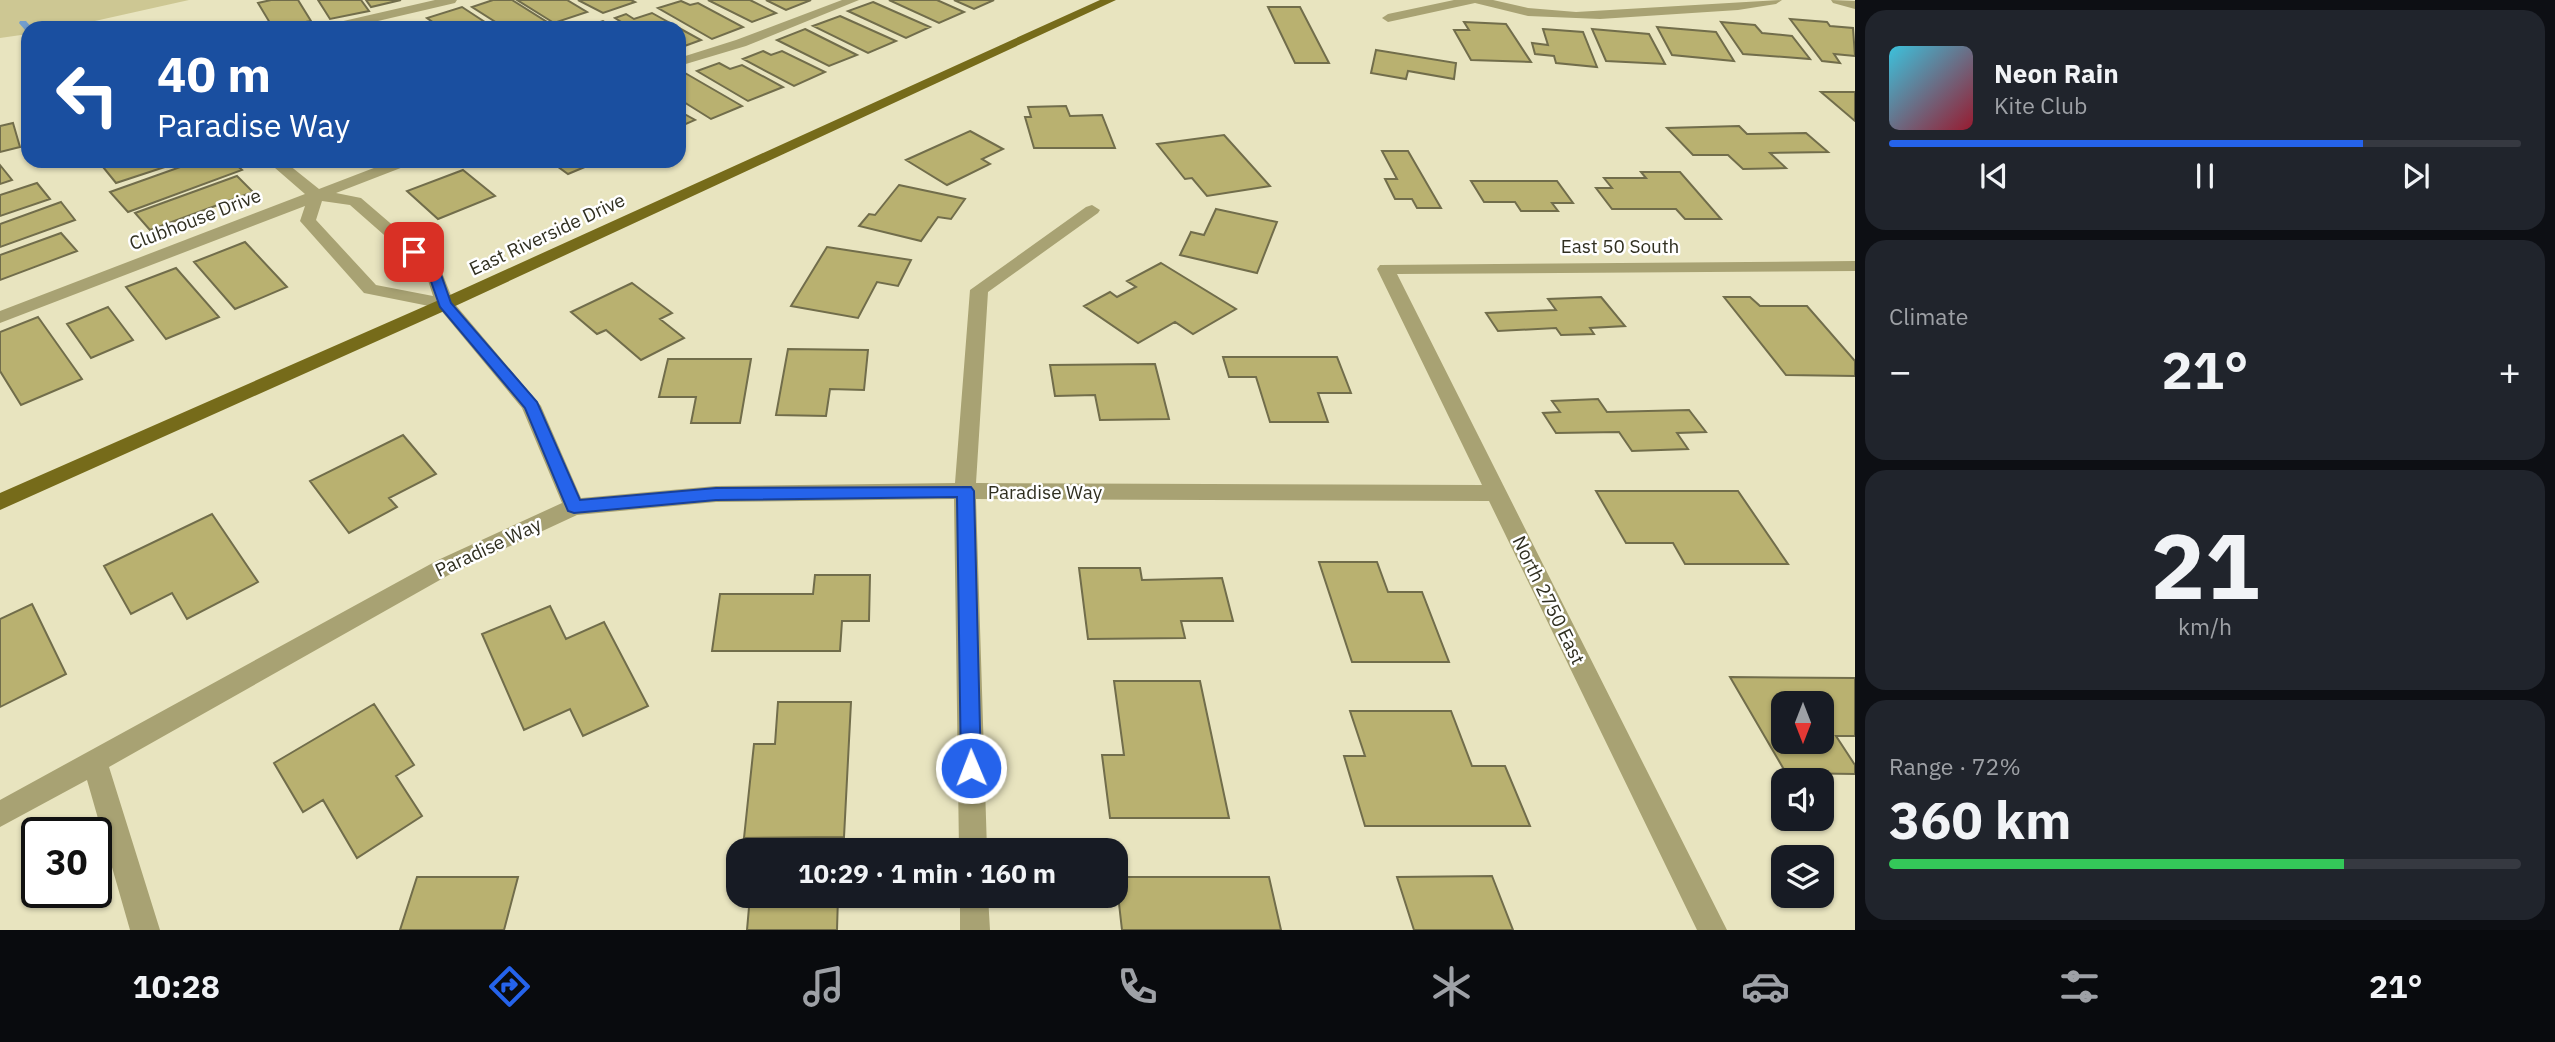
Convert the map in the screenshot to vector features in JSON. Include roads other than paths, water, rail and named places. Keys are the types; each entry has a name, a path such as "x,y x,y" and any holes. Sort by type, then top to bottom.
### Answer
{"main road":[{"name":"East Riverside Drive","path":"0,502 444,304 1110,0"}],"street":[{"path":"361,21 450,0"},
{"path":"686,60 741,43 853,0"},
{"path":"1388,18 1472,0"},
{"path":"1479,0 1511,10 1552,16 1628,15 1751,5 1776,0"},
{"path":"1837,0 1855,5"},
{"path":"283,168 316,195 355,201 433,269 444,304 531,406 574,507"},
{"name":"Clubhouse Drive","path":"0,317 387,168"},
{"path":"316,195 309,221 370,289 444,304"},
{"path":"973,838 965,491 979,290 1092,209"},
{"name":"East 50 South","path":"1386,269 1855,266"},
{"name":"North 2750 East","path":"1386,269 1712,930"},
{"name":"Paradise Way","path":"0,814 446,566 574,507 716,494 965,491 1497,493"},
{"path":"94,760 145,930"},
{"path":"974,908 975,930"}]}
